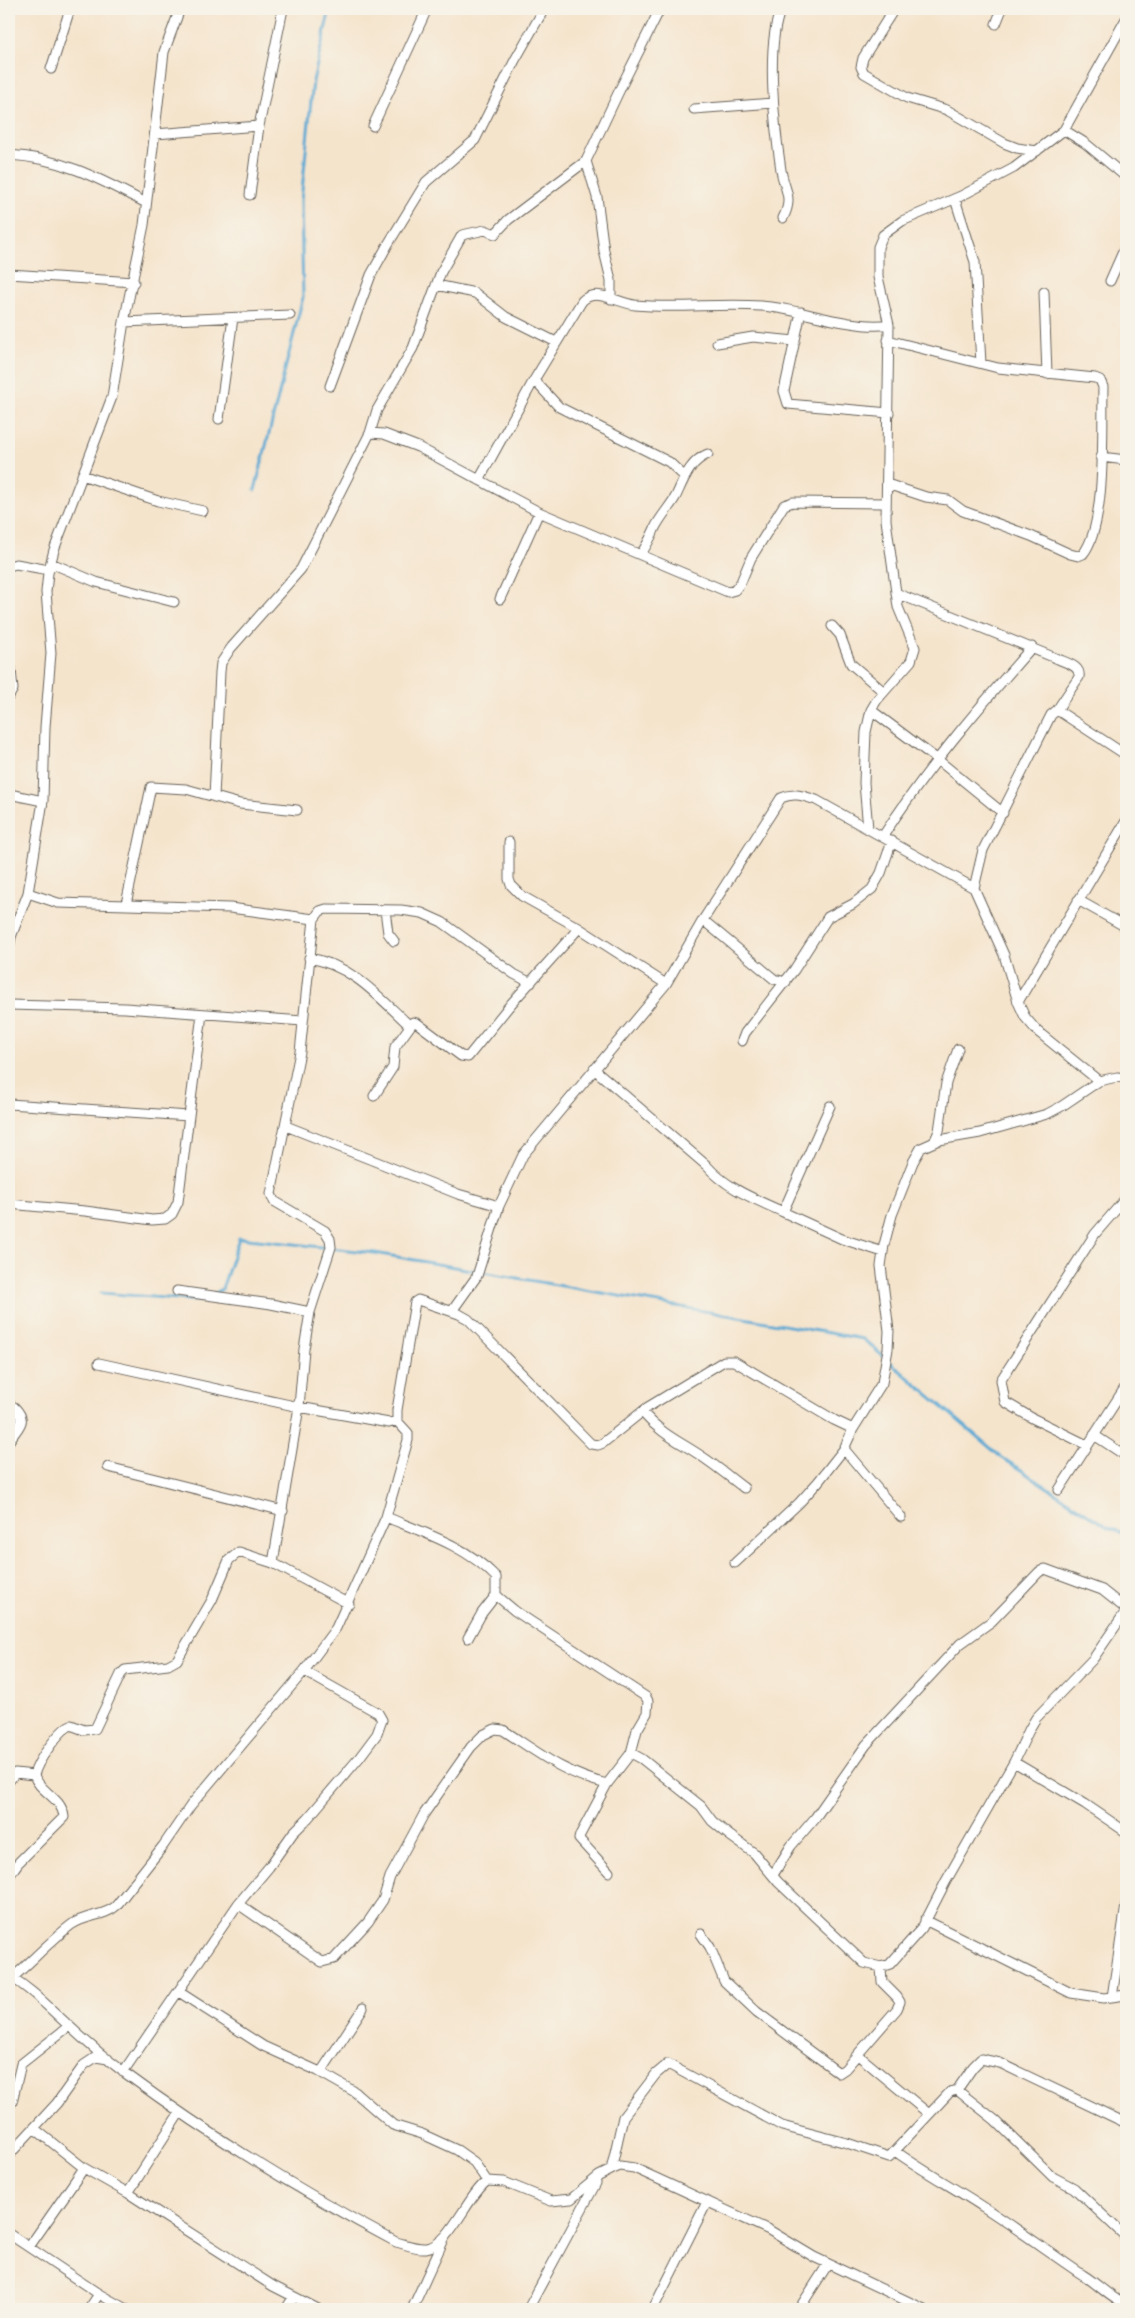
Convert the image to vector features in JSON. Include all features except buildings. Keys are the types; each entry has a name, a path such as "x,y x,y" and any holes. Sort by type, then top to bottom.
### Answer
{"street":[{"path":"51,70 70,9"},
{"path":"9,948 11,937 28,893 43,801 50,653 46,592 50,567 112,397 124,322 134,282 146,203 164,52 180,9"},
{"path":"250,195 260,126 283,9"},
{"path":"373,126 427,9"},
{"path":"330,386 372,274 387,246 426,182 475,140 515,60 544,9"},
{"path":"214,797 216,713 221,663 225,655 301,569 370,433 377,410 413,348 441,272 462,235 485,230 495,234 508,220 586,161 660,9"},
{"path":"781,9 774,40 773,103 781,172 789,201 783,218"},
{"path":"894,9 863,58 861,66 864,72 907,98 947,110 1004,143 1017,148 1037,151"},
{"path":"996,24 1002,9"},
{"path":"868,829 865,756 866,732 871,710 914,656 915,648 898,606 886,520 889,325 877,262 878,247 883,234 902,220 955,199 1014,168 1064,130 1126,19"},
{"path":"694,109 773,103"},
{"path":"155,134 260,126"},
{"path":"1064,130 1085,143 1126,176"},
{"path":"9,155 50,159 93,175 146,203"},
{"path":"586,161 597,197 604,251 612,286 611,298"},
{"path":"955,199 974,262 981,363"},
{"path":"1110,281 1126,245"},
{"path":"9,274 134,282"},
{"path":"436,285 475,293 506,316 556,342"},
{"path":"1044,292 1047,374"},
{"path":"479,480 556,342 586,297 600,295 636,305 692,307 761,306 857,324 889,325"},
{"path":"801,312 784,391 788,404 889,413"},
{"path":"124,322 290,315"},
{"path":"219,419 233,318"},
{"path":"717,343 753,337 795,341"},
{"path":"887,484 926,497 948,500 963,511 1078,556 1086,550 1092,535 1099,502 1102,383 1095,378 998,368 888,340"},
{"path":"534,380 559,407 669,462 685,477"},
{"path":"370,433 384,434 418,447 539,512 728,592 735,590 742,582 751,558 784,505 793,502 886,503"},
{"path":"640,555 649,544 655,528 676,496 685,477 698,458 708,454"},
{"path":"1101,457 1126,460"},
{"path":"82,475 158,500 203,511"},
{"path":"500,598 539,512"},
{"path":"9,566 16,564 50,567 96,582 174,602"},
{"path":"896,593 1032,647 1076,668 1080,673 1057,710 1051,715 983,850 974,888"},
{"path":"832,626 840,635 851,664 884,692"},
{"path":"883,836 910,795 979,707 1032,647"},
{"path":"9,652 13,689 9,696"},
{"path":"871,710 938,760 1003,813"},
{"path":"1057,710 1126,754"},
{"path":"126,904 151,787 186,789 240,804 297,810"},
{"path":"9,794 43,801"},
{"path":"452,1311 477,1276 499,1206 523,1155 666,984 703,920 781,798 789,794 799,794 816,800 974,888 1004,956 1018,1002 1025,1017 1037,1031 1099,1082"},
{"path":"1018,1002 1126,821"},
{"path":"509,842 509,879 511,885 522,896 579,928 666,984"},
{"path":"742,1041 786,982 828,917 853,904 872,889 881,873 892,842"},
{"path":"28,893 58,903 230,908 314,919"},
{"path":"1078,900 1126,927"},
{"path":"273,1563 300,1406 304,1350 310,1312 330,1256 330,1239 325,1231 274,1201 271,1194 300,1052 314,919 320,911 326,909 422,913 442,922 514,974 531,983"},
{"path":"386,910 388,934 394,941"},
{"path":"703,920 774,979 786,982"},
{"path":"374,1096 391,1070 395,1047 409,1025 413,1022 417,1023 461,1056 468,1057 579,928"},
{"path":"310,958 352,973 409,1025"},
{"path":"774,979 779,991"},
{"path":"9,1006 125,1008 303,1021"},
{"path":"9,1204 85,1210 152,1220 165,1219 172,1214 178,1202 202,1014"},
{"path":"934,1142 939,1131 946,1082 958,1049"},
{"path":"594,1069 706,1165 718,1179 731,1188 842,1239 883,1252"},
{"path":"735,1563 800,1502 844,1449 853,1429 882,1383 889,1332 881,1266 883,1252 892,1215 913,1162 921,1148 934,1142 980,1133 1047,1114 1099,1082 1117,1077 1126,1078"},
{"path":"9,1104 189,1116"},
{"path":"783,1212 830,1106"},
{"path":"286,1126 458,1194 499,1206"},
{"path":"1087,1445 1032,1418 1005,1402 1001,1380 1095,1234 1126,1198"},
{"path":"177,1291 271,1304 310,1312"},
{"path":"397,1421 414,1305 418,1300 452,1311 468,1319 591,1444 598,1445 603,1443 642,1412 717,1363 724,1361 734,1361 834,1420 853,1429"},
{"path":"99,1363 300,1406 389,1423 397,1421"},
{"path":"1058,1490 1126,1386"},
{"path":"9,1441 22,1419 22,1415 14,1407"},
{"path":"642,1412 656,1428 706,1459 744,1488"},
{"path":"397,1421 408,1433 408,1440 386,1518 349,1604 336,1628 304,1671 191,1805 163,1846 116,1906 110,1912 84,1917 70,1925 11,1977 47,2003 69,2026 123,2072 180,2112 256,2161 396,2242 416,2248 428,2248 447,2235"},
{"path":"1094,1435 1126,1456"},
{"path":"844,1449 901,1517"},
{"path":"108,1467 283,1511"},
{"path":"386,1518 450,1543 482,1562 496,1577 496,1595 482,1613 468,1638"},
{"path":"9,1876 18,1863 64,1817 62,1808 53,1795 37,1782 34,1775 38,1764 63,1730 71,1725 84,1730 95,1729 121,1674 125,1670 168,1665 177,1660 212,1600 229,1560 234,1555 239,1552 273,1563 349,1604"},
{"path":"631,1753 642,1759 701,1806 712,1821 754,1853 773,1875 864,1963 881,1967 890,1964 899,1955 925,1920 1014,1762 1036,1718 1093,1658 1126,1610 1102,1590 1070,1580 1054,1570 1045,1569 1039,1572 992,1622 960,1644 866,1745 815,1818 790,1846 773,1875"},
{"path":"496,1595 515,1611 646,1697 648,1702 647,1713 638,1730 631,1753 607,1784 579,1839 609,1872"},
{"path":"123,2072 238,1904 269,1868 293,1833 353,1765 377,1734 382,1720 378,1713 304,1671"},
{"path":"238,1904 322,1962 334,1960 368,1922 383,1900 390,1877 424,1814 471,1746 483,1735 495,1729 503,1730 551,1761 582,1778 607,1784"},
{"path":"1014,1762 1085,1804 1126,1832"},
{"path":"9,1781 15,1773 34,1775"},
{"path":"1112,1997 1126,1905"},
{"path":"925,1920 1071,1993 1104,1998 1126,1995"},
{"path":"701,1934 710,1947 724,1981 757,2012 834,2071 842,2071 897,2009 900,2002 898,1996 882,1982 881,1967"},
{"path":"179,1992 263,2046 321,2072 365,2099 393,2125 422,2134 457,2150 474,2162 487,2181 510,2184 552,2201 571,2199 599,2176 620,2166 634,2168 769,2230 828,2264 924,2309"},
{"path":"321,2072 363,2008"},
{"path":"9,2102 12,2102 22,2064 69,2026"},
{"path":"858,2055 929,2114"},
{"path":"9,2155 57,2103 84,2064 96,2057 109,2059"},
{"path":"611,2170 624,2116 656,2074 668,2064 782,2126 847,2143 889,2157 950,2092 957,2090 972,2067 981,2059 1000,2063 1126,2123"},
{"path":"957,2090 995,2120 1052,2177 1074,2188 1126,2237"},
{"path":"128,2193 180,2112"},
{"path":"35,2129 84,2168 128,2193 292,2298 318,2309"},
{"path":"895,2151 925,2172 986,2208 1049,2254 1084,2275 1117,2301 1126,2305"},
{"path":"29,2247 84,2168"},
{"path":"528,2309 599,2176"},
{"path":"412,2309 447,2235 472,2196 487,2181"},
{"path":"571,2199 580,2212"},
{"path":"653,2309 707,2202"},
{"path":"9,2234 99,2294 126,2309"},
{"path":"799,2309 828,2264"},
{"path":"89,2309 99,2294"},
{"path":"286,2309 292,2298"}],"waterway":[{"path":"255,490 303,297 301,201 313,81 330,9"},
{"path":"214,1294 222,1289 239,1238 375,1253 863,1339 1001,1457 1109,1528 1126,1534"},
{"path":"101,1293 204,1301 209,1297"}]}
